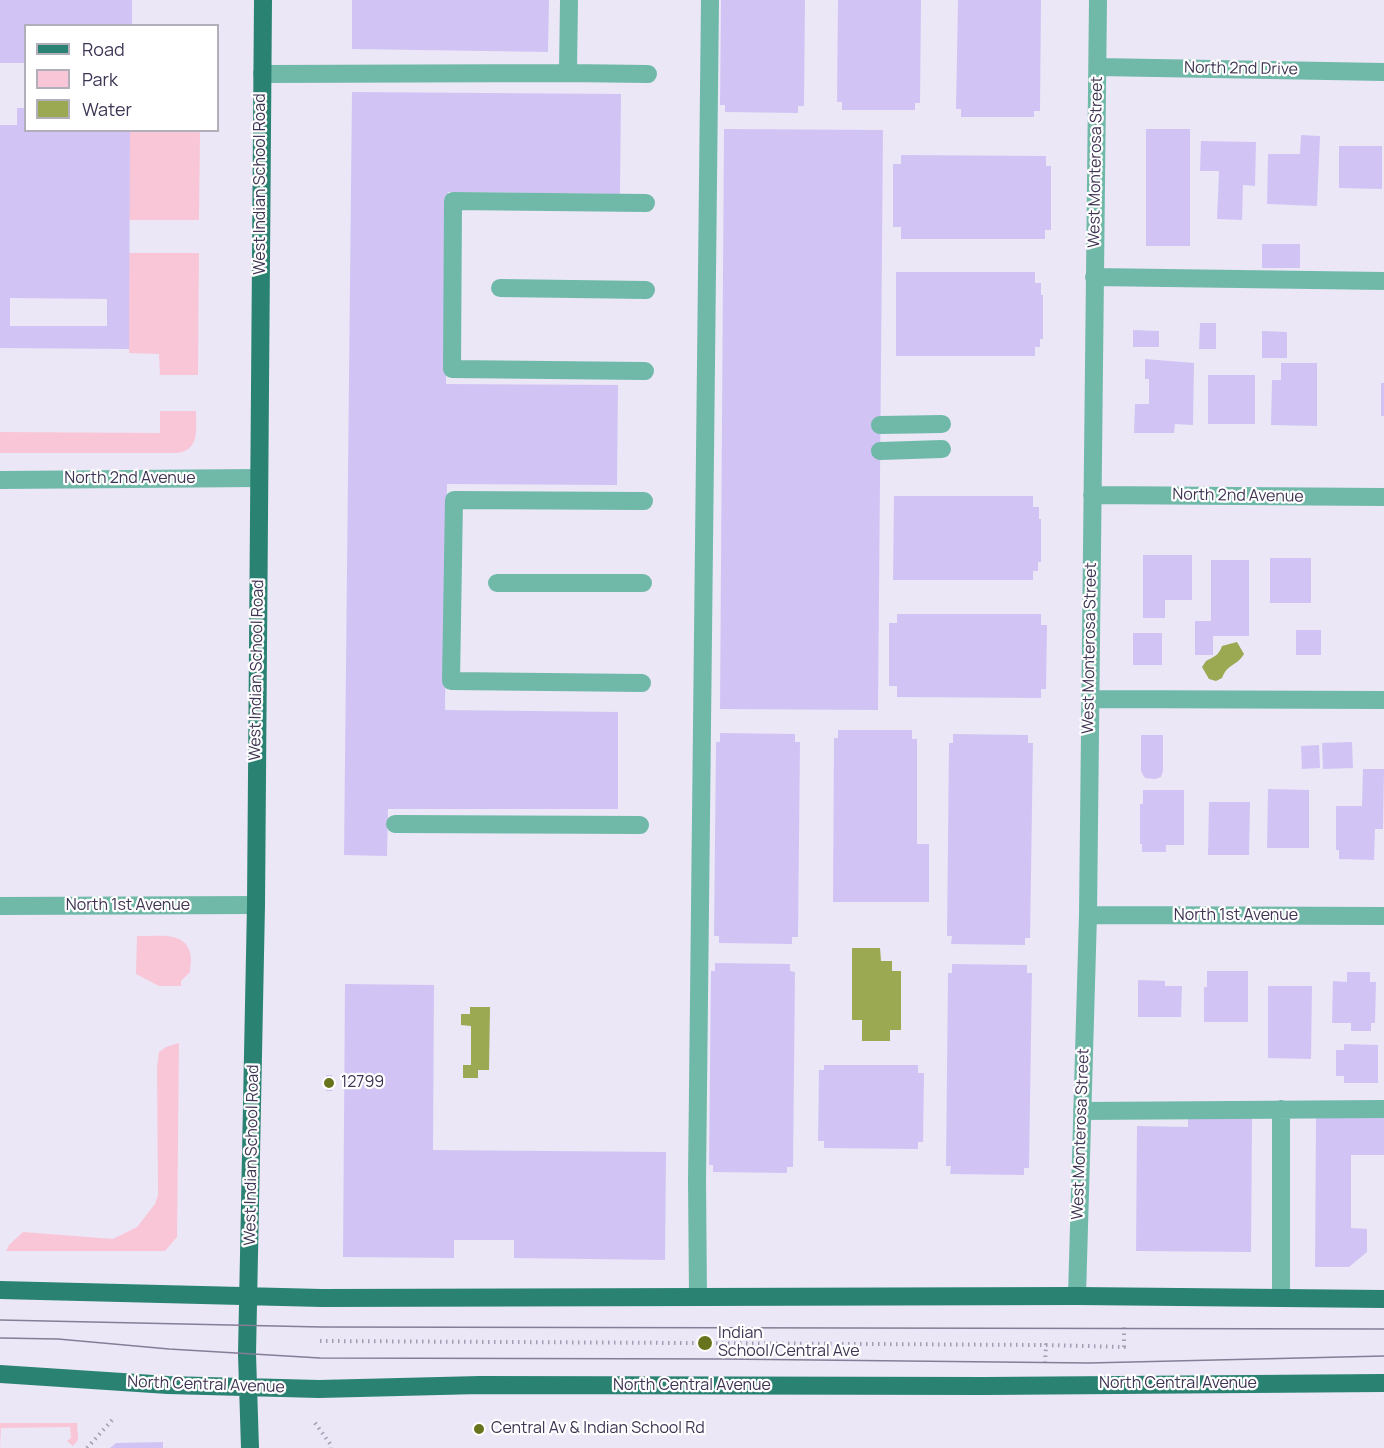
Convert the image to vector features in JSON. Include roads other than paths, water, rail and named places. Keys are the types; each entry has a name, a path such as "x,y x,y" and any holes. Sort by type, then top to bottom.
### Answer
{"main road":[{"name":"West Indian School Road","path":"250,1448 247,1387 256,905 263,0"},
{"path":"0,1290 322,1298 1077,1296 1384,1299"},
{"name":"North Central Avenue","path":"0,1374 157,1384 319,1389 480,1386 1384,1383"}],"street":[{"path":"568,73 569,0"},
{"path":"698,1297 697,1156 710,0"},
{"name":"West Monterosa Street","path":"1077,1296 1088,915 1098,0"},
{"name":"North 2nd Drive","path":"1098,67 1384,72"},
{"path":"262,74 648,74"},
{"path":"645,371 452,369 453,201 646,203"},
{"path":"1094,277 1384,281"},
{"path":"500,288 645,290"},
{"path":"880,425 942,424"},
{"path":"880,451 942,449"},
{"name":"North 2nd Avenue","path":"0,480 259,478"},
{"name":"North 2nd Avenue","path":"1092,495 1384,497"},
{"path":"642,683 451,681 451,670 454,500 644,501"},
{"path":"497,583 643,583"},
{"path":"1090,699 1384,700"},
{"path":"395,824 640,825"},
{"name":"North 1st Avenue","path":"0,906 256,905"},
{"name":"North 1st Avenue","path":"1088,915 1384,916"},
{"path":"1281,1109 1281,1298"},
{"path":"1082,1111 1384,1109"}],"water":[{"path":"1237,642 1244,654 1241,658 1227,670 1222,678 1216,681 1209,679 1202,667 1206,661 1218,654 1222,646"},
{"path":"852,948 880,948 881,961 892,961 892,971 901,971 901,1030 890,1030 890,1041 862,1041 862,1020 852,1020"},
{"path":"470,1007 490,1007 489,1070 478,1070 478,1078 463,1078 463,1065 471,1065 471,1026 461,1025 461,1014 470,1014"}],"tram line":[{"path":"0,1320 321,1327 1384,1329"},
{"path":"0,1338 58,1339 169,1349 320,1358 1089,1363 1384,1356"}],"place":[{"name":"12799","path":"329,1083"},
{"name":"Indian School/Central Ave","path":"705,1343"},
{"name":"Central Av & Indian School Rd","path":"479,1429"}]}
